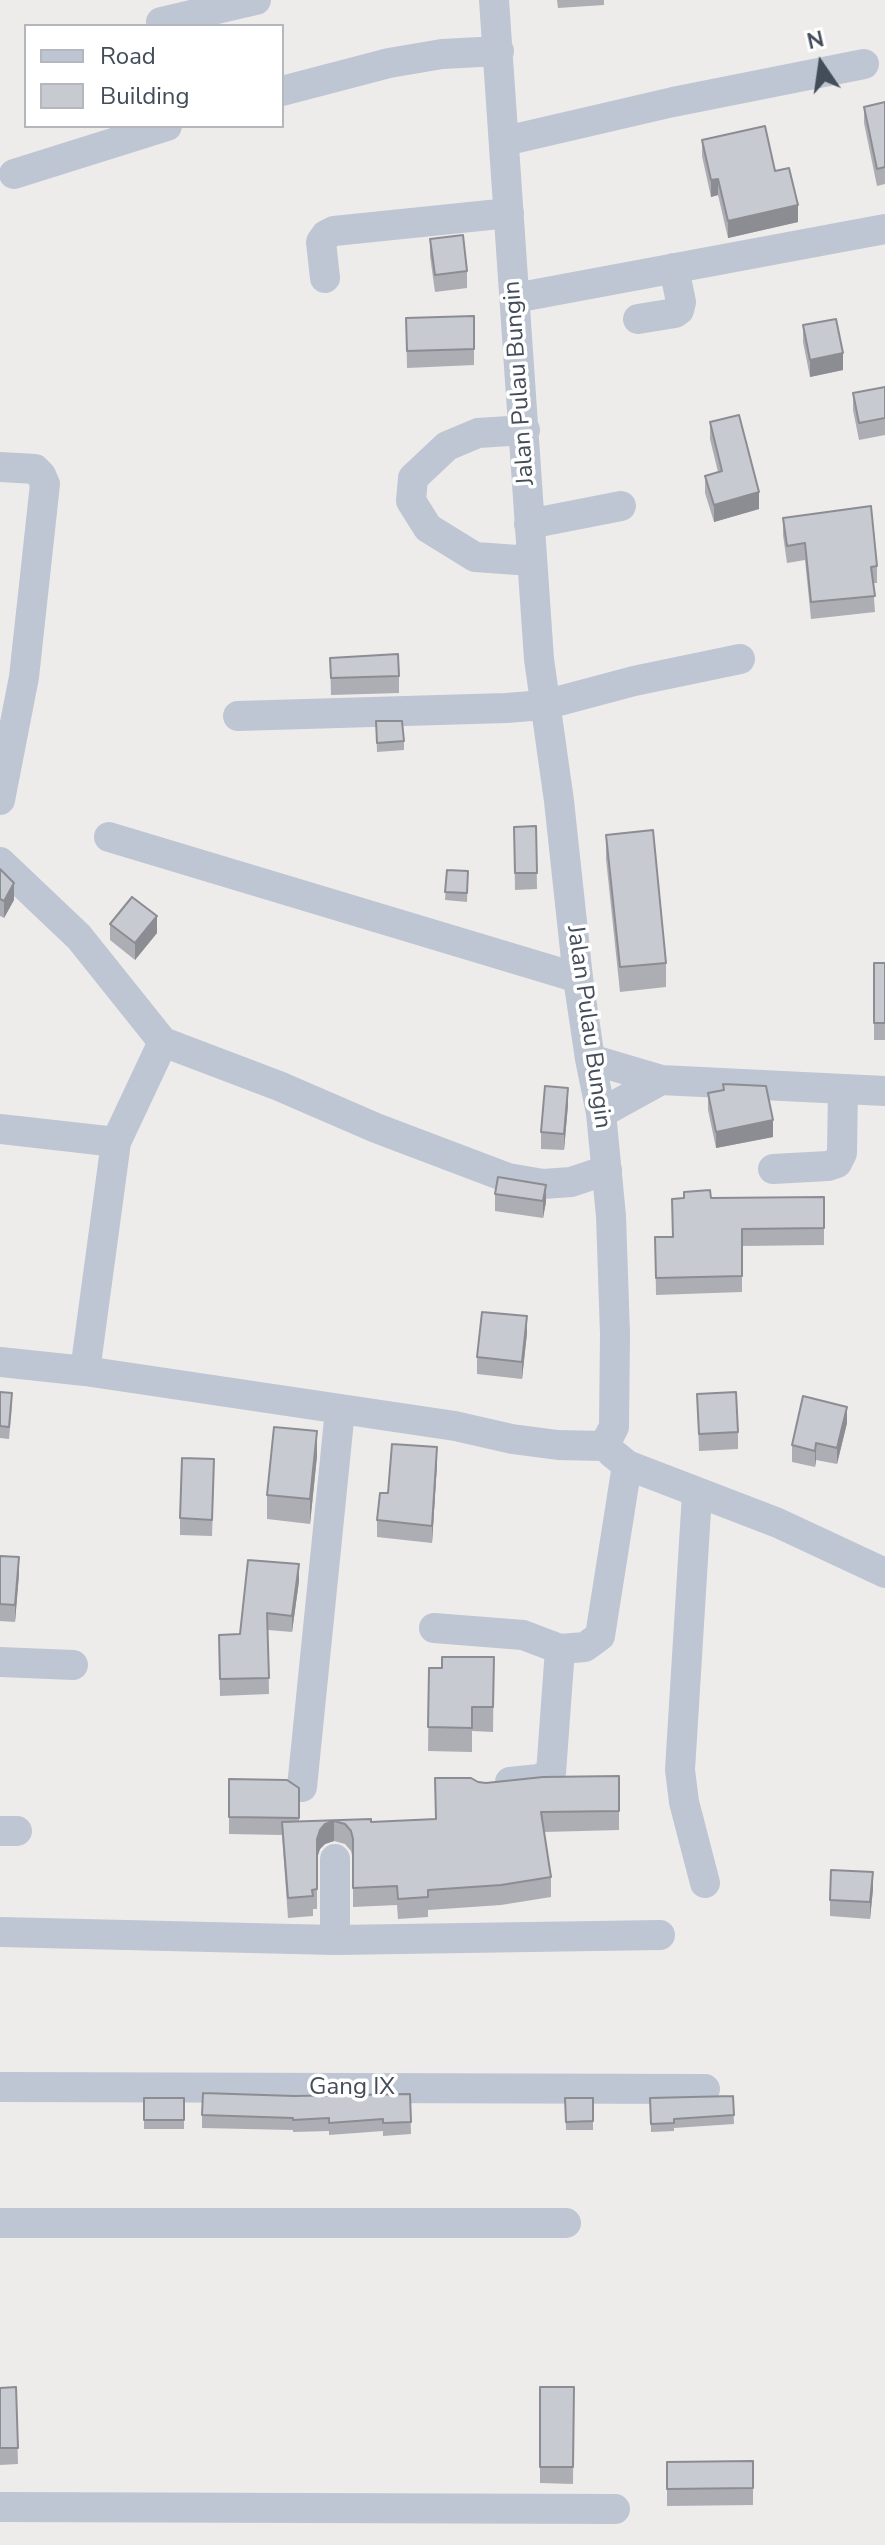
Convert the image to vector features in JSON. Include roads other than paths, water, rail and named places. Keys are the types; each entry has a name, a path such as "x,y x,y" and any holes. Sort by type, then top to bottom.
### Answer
{"street":[{"path":"161,22 256,0"},
{"name":"Jalan Pulau Bungin","path":"494,0 544,705 559,801 578,978 601,1113 611,1216 615,1395 614,1427 604,1446"},
{"path":"284,90 389,63 442,54 499,51"},
{"path":"505,141 673,102 864,64"},
{"path":"14,174 161,128"},
{"path":"325,278 321,242 334,231 509,213"},
{"path":"515,298 885,229"},
{"path":"638,319 679,310 681,302 674,268"},
{"path":"525,430 478,433 447,446 413,478 411,501 428,528 475,557 532,561"},
{"path":"0,467 35,469 45,484 24,677 0,800"},
{"path":"529,524 621,506"},
{"path":"238,716 544,705 634,681 740,659"},
{"path":"109,837 578,978"},
{"path":"0,862 79,937 163,1042 508,1178 543,1184 607,1176"},
{"path":"85,1371 116,1142 163,1042"},
{"path":"590,1059 661,1080 842,1115 885,1091"},
{"path":"601,1113 661,1080"},
{"path":"773,1169 837,1163 842,1153 842,1115"},
{"path":"0,1129 116,1142"},
{"path":"0,1362 85,1371 455,1426 512,1439 558,1445 604,1446 627,1465 778,1523 885,1573"},
{"path":"302,1787 340,1410"},
{"path":"434,1628 523,1635 560,1649 585,1647 600,1636 627,1465"},
{"path":"697,1494 680,1770 684,1802 705,1883"},
{"path":"484,1785 539,1779 551,1773 560,1649"},
{"path":"0,1662 73,1665"},
{"path":"335,1859 335,1940"},
{"path":"0,1932 335,1940 660,1935"},
{"name":"Gang IX","path":"0,2087 705,2089"},
{"path":"0,2223 566,2223"},
{"path":"0,2507 615,2509"}]}
